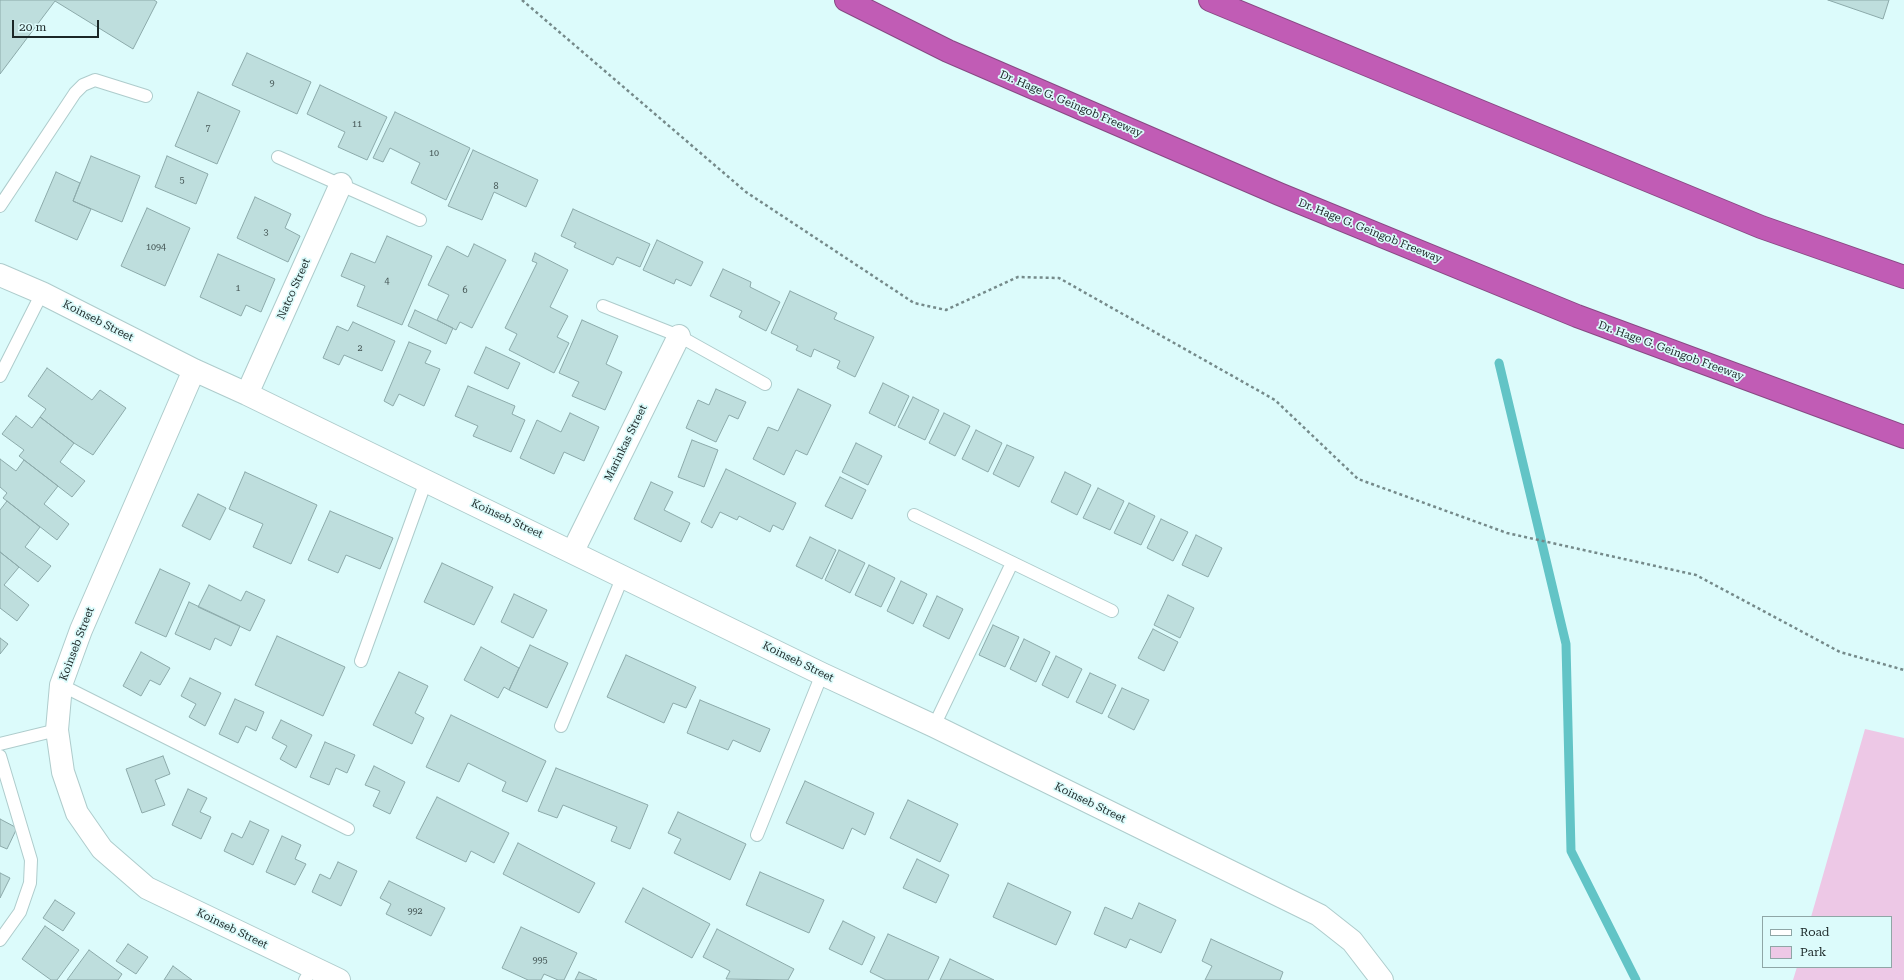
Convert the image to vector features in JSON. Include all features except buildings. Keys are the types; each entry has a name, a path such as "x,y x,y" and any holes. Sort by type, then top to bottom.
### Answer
{"highway":[{"name":"Dr. Hage G. Geingob Freeway","path":"846,0 948,51 1280,194 1418,251 1577,316 1904,436"},
{"path":"1210,0 1761,227 1904,277"}],"street":[{"name":"Natco Street","path":"247,394 341,184"},
{"name":"Koinseb Street","path":"0,276 42,293 194,370 573,551 822,674 934,726 1319,915 1352,942 1382,980"},
{"name":"Marinkas Street","path":"573,551 679,336"},
{"name":"Koinseb Street","path":"194,370 81,630 61,685 57,730 63,772 77,813 102,849 147,888 309,974 339,980"}],"lane":[{"path":"0,206 75,93 83,85 95,80 146,96"},
{"path":"278,157 420,220"},
{"path":"0,376 42,293"},
{"path":"603,306 679,336 765,384"},
{"path":"361,661 426,481"},
{"path":"914,515 1112,611"},
{"path":"934,726 1012,563"},
{"path":"561,726 623,576"},
{"path":"757,835 822,674"},
{"path":"61,685 348,829"},
{"path":"0,744 57,730"},
{"path":"0,756 31,860 30,884 20,912 0,940"}],"path":[{"path":"522,0 746,192 914,303 946,310 1018,278 1059,278 1275,400 1358,479 1507,533 1634,562 1696,574 1840,652 1904,670"}],"green space":[{"path":"1865,729 1904,738 1904,980 1793,980 1797,968 1892,968 1892,916 1811,916"}],"waterway":[{"path":"1499,363 1566,644 1571,851 1636,980"}]}
